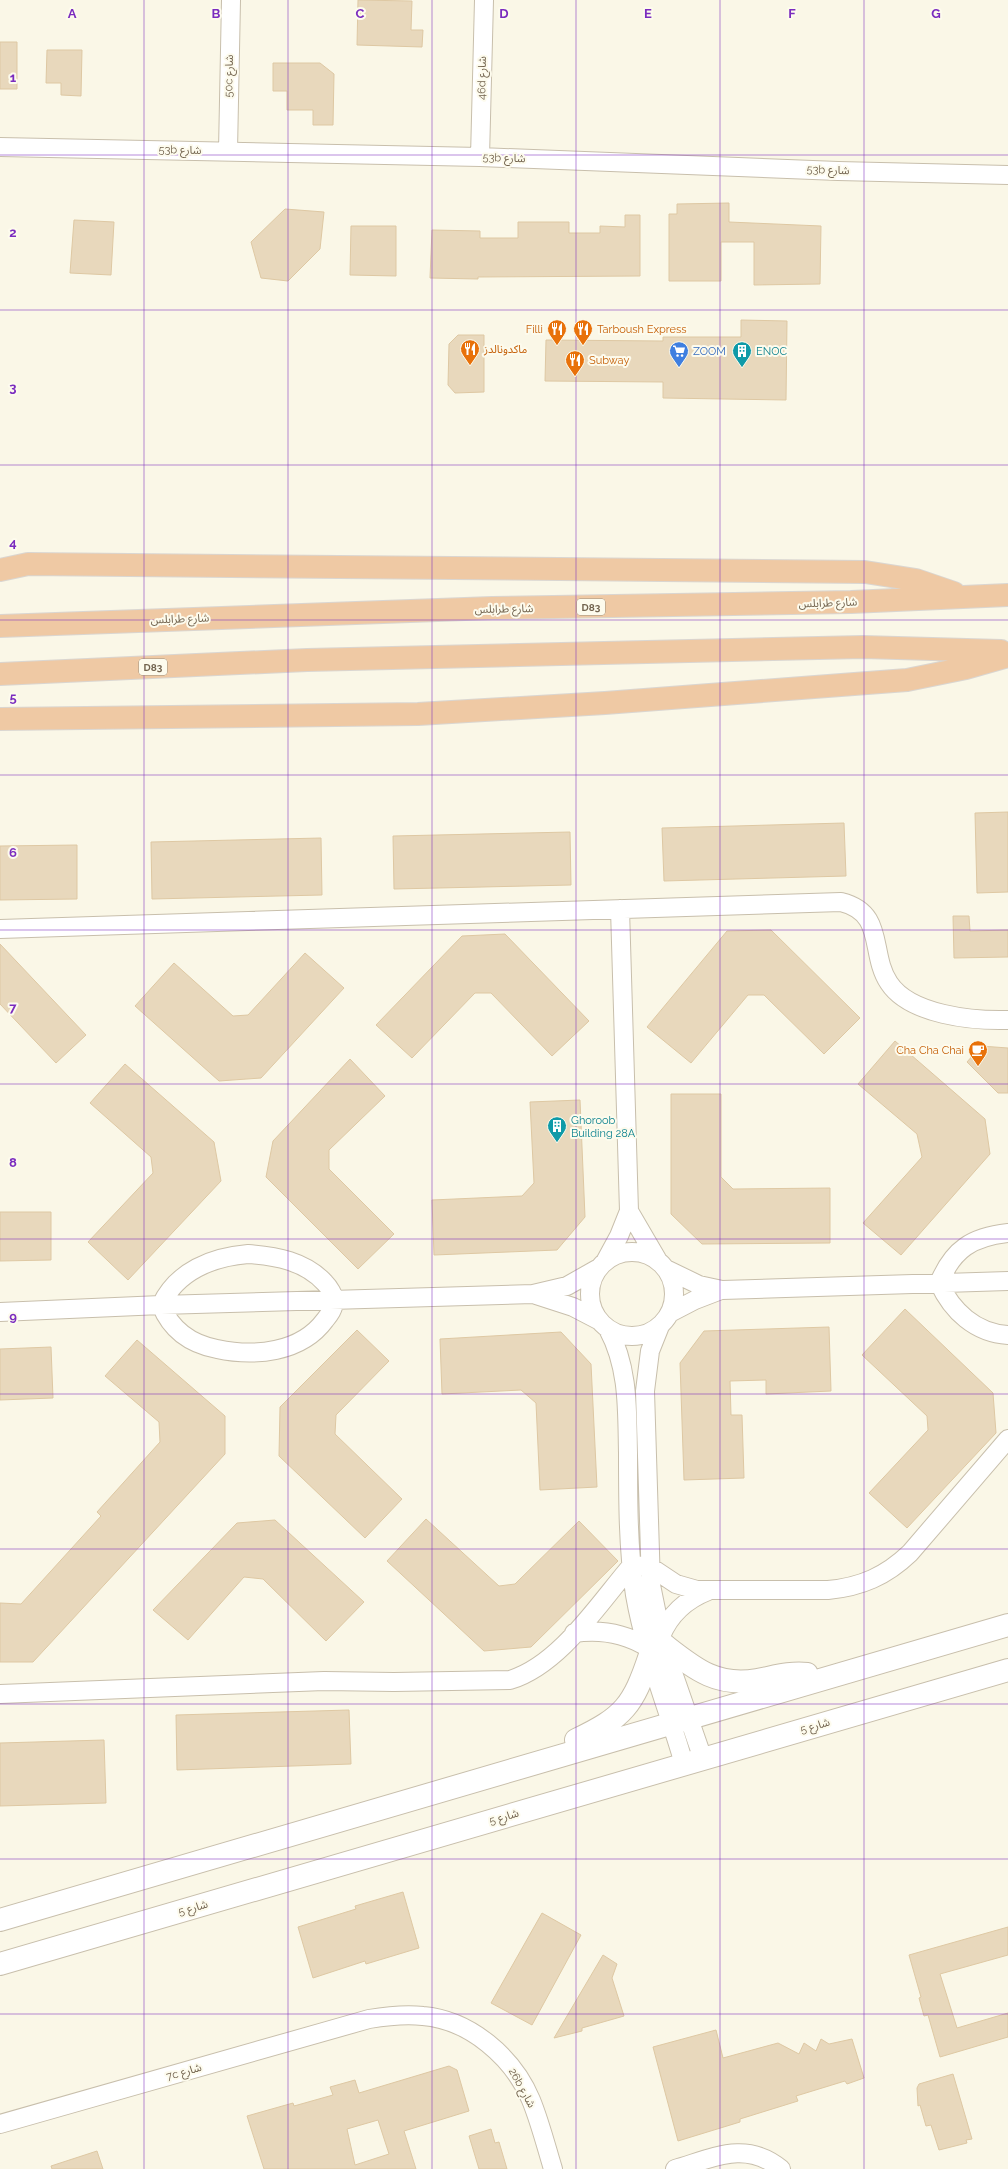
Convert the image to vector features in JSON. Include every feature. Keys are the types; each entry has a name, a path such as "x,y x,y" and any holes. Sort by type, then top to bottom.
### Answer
{"highway":[{"path":"0,557 28,564"},
{"path":"0,570 28,564 865,572 916,580 964,597"},
{"name":"شارع طرابلس","path":"0,626 484,609 843,603 1008,595"},
{"name":"D83","path":"0,674 307,660 831,648 1008,651"},
{"path":"0,719 418,714 598,704 908,680 966,668 1008,656"},
{"path":"0,731 56,718"}],"street":[{"name":"50c شارع","path":"228,151 231,0"},
{"name":"46d شارع","path":"480,157 484,0"},
{"name":"53b شارع","path":"0,147 480,157 838,171 1008,174"},
{"path":"0,929 841,902 858,908 870,922 885,976 890,985 905,999 946,1014 969,1019 1008,1020"},
{"path":"0,1694 324,1681 510,1680 532,1671 542,1664 641,1565 625,1380 619,1353 603,1324 591,1308 589,1295 591,1281 619,1236 630,1211 620,909"},
{"path":"630,1211 672,1279 674,1290 674,1302 650,1351 645,1391 641,1565 635,1595 655,1645 681,1721 693,1762"},
{"path":"1008,1233 980,1238 966,1245 954,1255 945,1268 939,1283 946,1298 956,1311 969,1322 984,1330 1008,1335"},
{"path":"0,1312 161,1304 534,1294 567,1286 601,1264 626,1251 647,1254 698,1285 722,1290 1008,1281"},
{"path":"248,1254 278,1258 307,1268 319,1276 329,1287 334,1300 331,1313 310,1336 283,1348 249,1353 228,1352 196,1343 174,1327 166,1316 161,1304 166,1293 176,1282 193,1270 218,1259 248,1254"},
{"path":"534,1294 560,1302 629,1336 651,1332 665,1319 695,1300 722,1290"},
{"path":"641,1565 676,1584 708,1591 836,1589 873,1580 887,1573 910,1553 1008,1439"},
{"path":"519,1767 610,1722 623,1712 633,1698 655,1645 668,1621 679,1608 692,1598 708,1591"},
{"path":"0,1920 1008,1625"},
{"path":"574,1633 587,1631 612,1632 655,1645 700,1671 721,1680 747,1681 798,1673 821,1679"},
{"name":"شارع 5","path":"0,1964 1008,1670"},
{"path":"0,1914 25,1912"},
{"name":"26b شارع","path":"369,2019 404,2015 425,2016 452,2023 477,2035 499,2052 517,2074 531,2098 553,2169"},
{"name":"7c شارع","path":"0,2124 369,2019"},
{"path":"675,2169 726,2154 742,2152 757,2155 771,2161 781,2169"}],"building":[{"path":"358,0 412,1 411,30 423,30 422,47 357,45"},
{"path":"0,42 17,42 17,89 0,89"},
{"path":"47,50 82,50 81,96 61,95 61,83 46,83"},
{"path":"273,63 320,63 334,74 333,125 313,125 313,110 287,110 287,91 273,91"},
{"path":"729,203 729,222 821,226 820,284 754,285 754,242 721,242 721,281 669,281 669,214 677,214 677,204"},
{"path":"285,209 324,212 320,249 288,281 261,278 251,242"},
{"path":"625,215 640,215 640,276 478,277 478,279 430,278 432,230 480,231 480,238 518,238 518,222 569,222 569,233 600,233 600,226 625,227"},
{"path":"74,220 114,222 111,275 70,273"},
{"path":"351,226 396,226 396,276 350,275"},
{"path":"741,320 787,321 786,400 663,398 663,382 545,381 546,340 663,341 663,337 741,337"},
{"path":"458,335 484,335 484,392 455,393 448,385 449,344"},
{"path":"1008,812 1008,892 977,893 975,813"},
{"path":"844,823 846,876 664,881 662,828"},
{"path":"570,832 571,885 394,889 393,836"},
{"path":"321,838 322,895 152,899 151,842"},
{"path":"77,845 77,899 0,900 0,846"},
{"path":"953,916 969,916 970,931 1008,930 1008,957 954,958"},
{"path":"771,930 860,1018 824,1054 764,995 748,995 691,1063 647,1027 727,931"},
{"path":"505,934 589,1021 552,1056 491,993 475,993 412,1058 376,1025 462,936"},
{"path":"0,944 86,1035 56,1063 0,1004"},
{"path":"305,953 344,988 261,1078 219,1081 135,1006 174,963 233,1016 248,1015"},
{"path":"895,1041 985,1119 990,1154 901,1255 863,1223 922,1157 917,1134 858,1084"},
{"path":"981,1046 1008,1048 1008,1093 998,1093 967,1062"},
{"path":"350,1059 385,1096 329,1150 329,1169 394,1234 358,1269 266,1177 273,1141"},
{"path":"125,1064 214,1142 221,1181 128,1280 88,1242 153,1173 151,1157 90,1103"},
{"path":"671,1094 721,1094 721,1177 733,1189 830,1188 830,1243 702,1244 671,1214"},
{"name":"Ghoroob Building 28A","path":"580,1100 585,1217 557,1250 434,1255 432,1200 522,1196 534,1183 530,1102"},
{"path":"0,1212 51,1212 51,1260 0,1261"},
{"path":"905,1309 993,1393 996,1433 907,1528 869,1493 928,1430 927,1416 862,1355"},
{"path":"829,1327 831,1391 766,1394 766,1380 730,1381 731,1415 742,1415 744,1478 684,1480 680,1363 704,1331"},
{"path":"357,1330 389,1361 336,1415 335,1434 402,1499 365,1538 279,1456 280,1407"},
{"path":"561,1332 591,1364 597,1487 540,1490 536,1403 521,1390 442,1394 440,1339"},
{"path":"137,1340 225,1416 225,1454 33,1662 0,1662 0,1603 21,1604 101,1516 97,1512 160,1442 159,1422 105,1376"},
{"path":"51,1347 53,1398 0,1400 0,1349"},
{"path":"426,1519 499,1586 515,1584 579,1521 618,1561 531,1647 484,1651 387,1561"},
{"path":"275,1520 364,1602 326,1641 263,1579 244,1577 188,1640 153,1610 237,1523"},
{"path":"349,1710 351,1764 177,1770 176,1715"},
{"path":"104,1740 106,1803 0,1806 0,1743"},
{"path":"403,1892 419,1948 366,1964 365,1961 313,1978 298,1927 356,1909 355,1906"},
{"path":"542,1913 581,1935 532,2025 491,2003"},
{"path":"1008,1927 1008,1955 940,1974 957,2028 1008,2013 1008,2037 940,2057 928,2015 924,2016 919,1998 921,1997 909,1955"},
{"path":"603,1955 617,1964 612,1978 624,2016 582,2028 582,2031 554,2038"},
{"path":"716,2030 723,2058 778,2043 799,2054 804,2043 816,2051 821,2039 829,2044 852,2039 864,2078 847,2084 845,2081 796,2096 798,2101 740,2119 740,2122 678,2141 653,2047"},
{"path":"449,2066 457,2070 469,2111 404,2131 416,2169 264,2169 247,2116 293,2103 294,2106 333,2095 330,2087 355,2080 359,2093","holes":["378,2120 389,2154 355,2165 347,2129"]},
{"path":"953,2074 972,2139 966,2140 967,2143 939,2150 931,2125 926,2126 920,2105 918,2106 917,2088 919,2084"},
{"path":"491,2129 495,2143 499,2142 507,2169 479,2169 469,2136"},
{"path":"97,2151 103,2169 52,2169 51,2166"}],"place":[{"name":"Filli","path":"557,346"},
{"name":"Tarboush Express","path":"583,346"},
{"name":"ماكدونالدز","path":"470,366"},
{"name":"ZOOM","path":"679,368"},
{"name":"ENOC","path":"742,368"},
{"name":"Subway","path":"575,377"},
{"name":"Cha Cha Chai","path":"978,1067"},
{"name":"Ghoroob Building 28A","path":"557,1143"}]}
